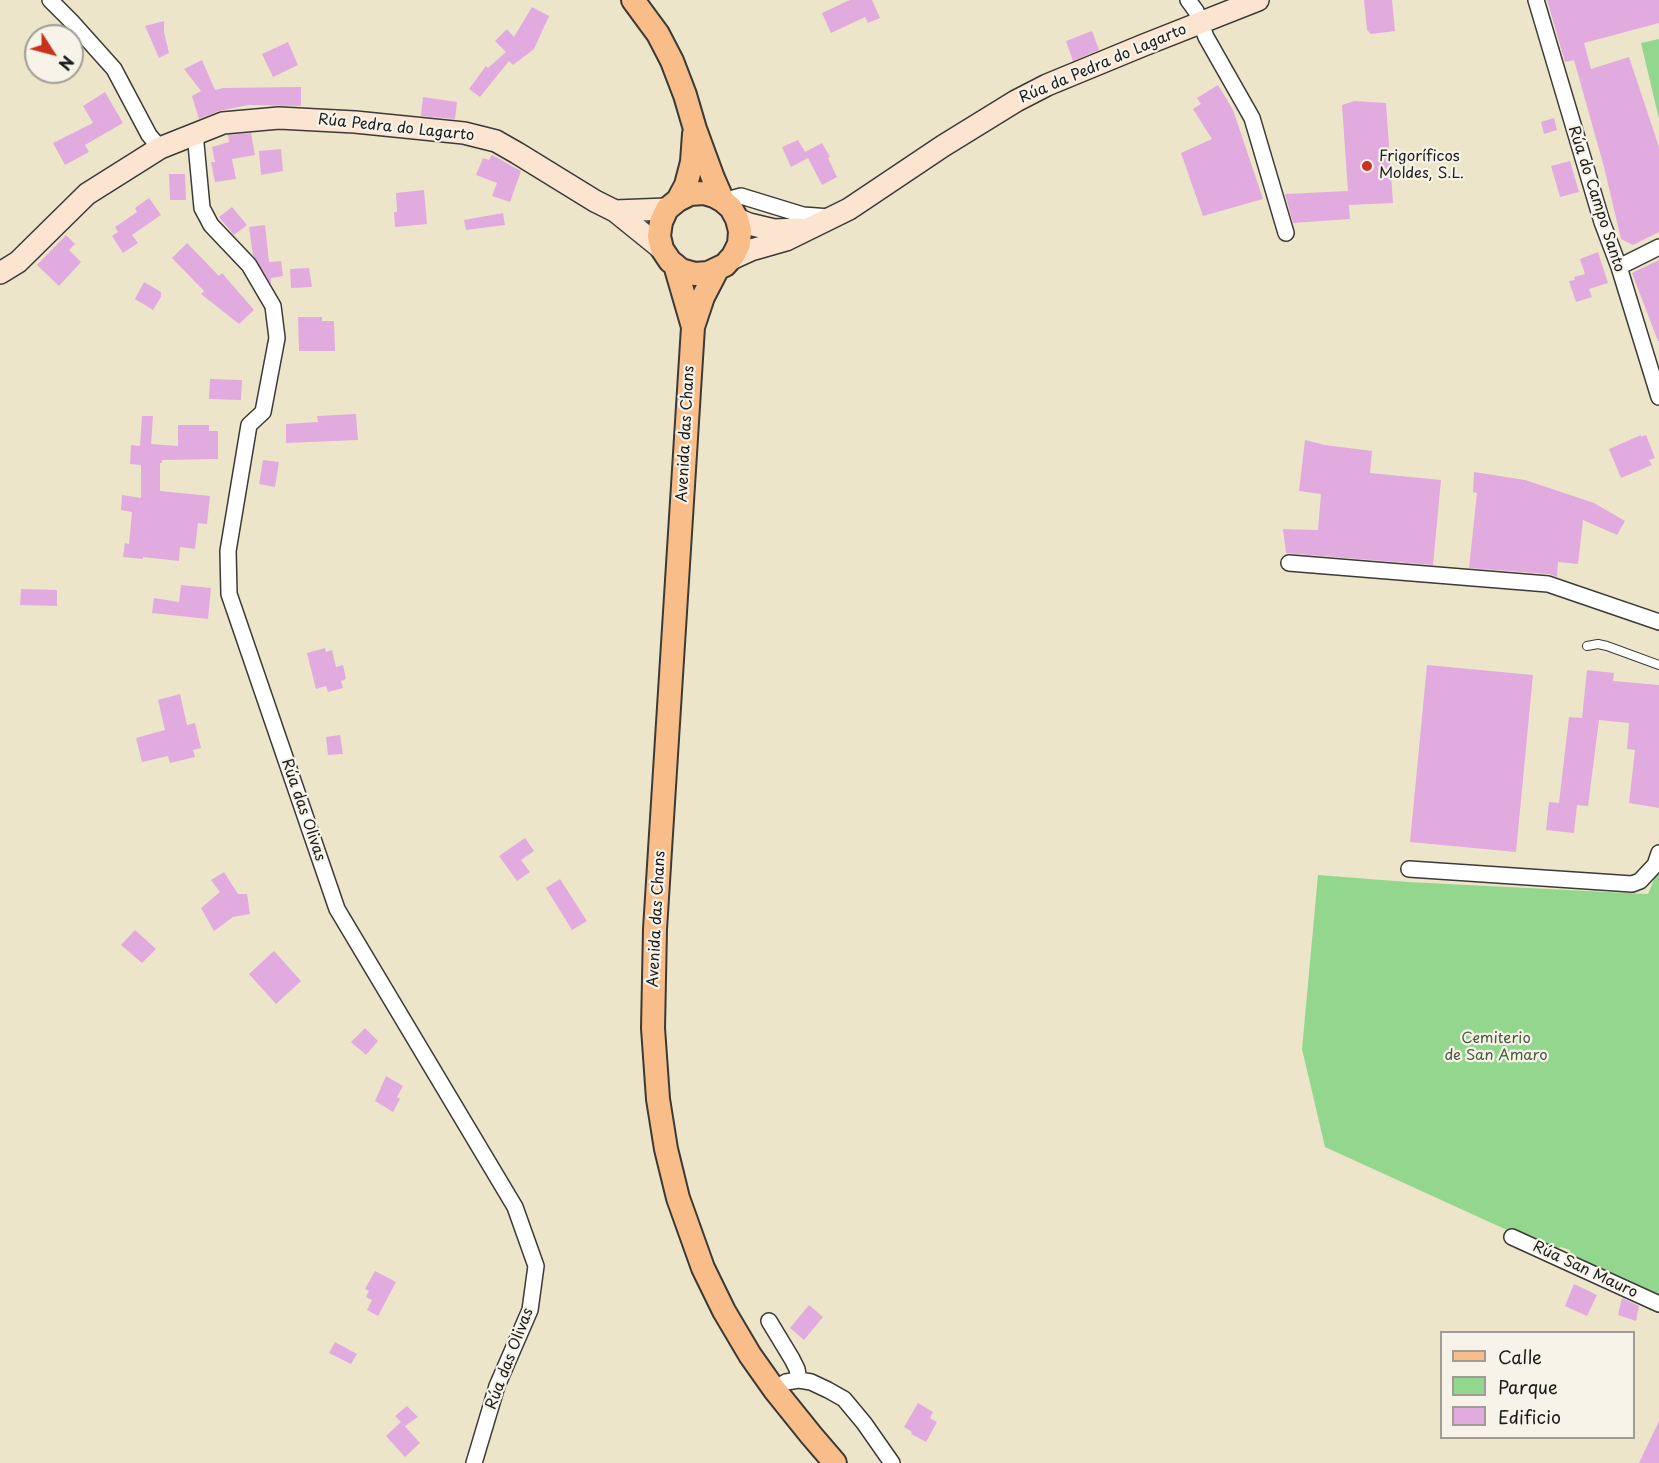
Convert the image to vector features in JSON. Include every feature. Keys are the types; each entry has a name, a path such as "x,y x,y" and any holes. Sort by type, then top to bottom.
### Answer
{"main road":[{"name":"Avenida das Chans","path":"633,0 658,34 672,61 723,201 731,208 740,231 739,244 703,297 693,327 655,929 653,983 658,1099 666,1149 678,1198 703,1268 724,1311 750,1355 774,1389 835,1463"},
{"name":"Avenida das Chans","path":"693,327 659,236 661,222 686,185 692,162 695,129"},
{"path":"672,205 690,194 714,196 723,201"},
{"path":"668,257 681,270 695,274 708,273 723,265"}],"street":[{"path":"50,0 114,69 149,135 160,148"},
{"path":"1188,0 1196,12 1206,37 1252,118 1286,233"},
{"name":"Rúa da Pedra do Lagarto","path":"723,265 751,250 786,240 849,209 943,146 1017,101 1072,74 1258,0"},
{"name":"Rúa do Campo Santo","path":"1536,0 1602,222 1619,267 1659,397"},
{"name":"Rúa Pedra do Lagarto","path":"0,273 18,262 87,194 160,148 223,123 279,118 355,122 464,134 496,141 615,211 668,257"},
{"name":"Rúa das Olivas","path":"195,133 202,208 212,225 249,265 273,306 277,338 263,412 249,425 228,551 229,594 337,909 515,1207 536,1266 530,1310 497,1386 474,1463"},
{"path":"723,201 741,196 803,215 833,217"},
{"path":"615,211 672,205"},
{"name":"Rúa da Pedra do Lagarto","path":"737,219 774,230 807,229"},
{"path":"1619,267 1659,247"},
{"path":"1289,563 1548,584 1659,622"},
{"path":"1410,869 1632,884 1640,881 1655,865 1659,854"},
{"name":"Rúa San Mauro","path":"1512,1237 1659,1304"},
{"path":"769,1321 792,1359 798,1380"},
{"path":"774,1389 786,1382 798,1380 811,1382 828,1389 844,1399 892,1463"}],"lane":[{"path":"1587,646 1598,644 1607,646 1659,665"}],"green space":[{"path":"1659,39 1659,119 1641,43"},
{"name":"Cemiterio de San Amaro","path":"1659,868 1659,1298 1571,1257 1570,1250 1561,1247 1553,1251 1325,1147 1302,1049 1318,875 1408,882 1648,894"}],"building":[{"path":"850,0 872,0 880,18 868,23 865,17 831,33 822,13"},
{"path":"1364,0 1392,0 1395,31 1371,34 1367,30"},
{"path":"1547,0 1659,0 1659,23 1584,43 1591,69 1629,57 1659,147 1659,232 1633,245 1621,239 1604,167 1574,60 1565,62"},
{"path":"532,7 549,16 534,49 513,65 509,61 480,97 469,89 486,66 488,68 506,52 495,41 507,29 514,37"},
{"path":"164,21 169,53 159,58 145,26"},
{"path":"1092,31 1099,50 1073,61 1066,41"},
{"path":"288,42 298,65 273,77 262,54"},
{"path":"202,60 215,90 301,87 301,106 248,105 219,111 199,119 192,96 201,91 184,69"},
{"path":"1218,85 1233,110 1263,199 1203,216 1181,153 1212,139 1193,109 1201,104 1197,98"},
{"path":"105,92 123,123 85,145 89,152 65,165 53,143 93,123 83,106"},
{"path":"423,97 457,102 455,119 421,116"},
{"path":"1354,101 1386,103 1393,203 1349,205 1350,219 1293,223 1285,194 1348,191 1342,105"},
{"path":"1554,118 1557,130 1544,134 1541,122"},
{"path":"251,133 255,155 232,159 236,179 215,182 211,162 215,162 212,147 229,142 228,135"},
{"path":"798,140 805,152 822,143 837,177 822,185 808,158 791,167 782,147"},
{"path":"281,149 283,171 261,175 259,151"},
{"path":"492,155 521,171 510,202 492,196 497,183 476,175 483,158 489,160"},
{"path":"1570,161 1579,192 1560,197 1551,166"},
{"path":"169,174 185,174 186,200 170,200"},
{"path":"424,190 427,224 395,227 396,193"},
{"path":"149,198 161,215 132,235 138,243 123,253 112,236 118,232 115,227 137,212 135,208"},
{"path":"232,207 247,225 234,235 219,217"},
{"path":"503,213 505,225 466,230 464,220"},
{"path":"265,225 269,262 281,261 283,276 271,278 271,284 253,255 249,227"},
{"path":"66,235 75,244 69,250 81,262 59,286 37,265"},
{"path":"187,243 219,276 222,273 254,310 239,324 201,294 204,291 172,258"},
{"path":"1598,252 1608,283 1589,289 1592,297 1576,302 1569,281 1585,274 1580,259"},
{"path":"1659,260 1659,341 1658,341 1632,273"},
{"path":"309,268 312,287 291,288 290,269"},
{"path":"144,282 161,292 161,297 153,310 135,299"},
{"path":"298,317 322,317 322,321 334,321 335,351 299,351"},
{"path":"210,379 242,380 241,400 209,399"},
{"path":"356,414 358,440 286,443 286,424 318,422 317,416"},
{"path":"142,416 153,416 151,444 178,446 178,425 209,425 209,431 218,431 218,459 162,460 160,463 160,491 210,496 207,524 198,523 195,549 180,547 179,561 123,557 125,543 129,544 132,512 121,510 122,495 141,498 141,465 130,464 131,445 140,446"},
{"path":"1641,435 1641,437 1646,435 1655,458 1649,460 1652,465 1621,478 1609,449"},
{"path":"1305,440 1372,451 1370,473 1441,480 1433,565 1286,553 1283,529 1318,530 1321,494 1299,491"},
{"path":"263,460 279,462 275,487 259,484"},
{"path":"1474,472 1525,480 1594,503 1625,521 1617,535 1583,520 1578,564 1558,562 1557,577 1549,574 1469,568 1477,493 1473,492"},
{"path":"181,585 211,588 208,619 152,613 154,598 179,602"},
{"path":"21,589 57,590 57,606 20,605"},
{"path":"325,648 326,652 332,650 336,667 343,665 346,679 341,681 343,688 328,692 326,686 316,689 307,653"},
{"path":"1427,665 1533,675 1516,852 1410,842"},
{"path":"1587,670 1614,673 1613,681 1659,685 1659,808 1629,803 1635,750 1627,749 1629,723 1599,720 1588,806 1577,805 1574,833 1546,830 1549,802 1559,803 1569,717 1582,718"},
{"path":"180,694 187,725 195,723 201,748 193,750 195,757 170,763 168,756 142,762 136,738 165,730 158,700"},
{"path":"340,735 343,754 328,755 326,737"},
{"path":"525,838 534,851 521,860 530,872 517,881 499,856"},
{"path":"224,872 238,894 247,894 250,914 233,917 214,931 201,908 220,892 211,880"},
{"path":"560,879 587,921 572,930 546,888"},
{"path":"135,930 156,949 142,963 121,945"},
{"path":"274,951 301,981 276,1004 249,974"},
{"path":"365,1028 378,1041 366,1055 351,1042"},
{"path":"386,1076 403,1086 397,1097 400,1099 393,1112 375,1101"},
{"path":"375,1271 396,1282 378,1316 367,1310 372,1300 366,1297 369,1291 365,1289"},
{"path":"1574,1284 1597,1295 1587,1316 1565,1306"},
{"path":"1622,1298 1639,1306 1636,1321 1618,1315"},
{"path":"809,1305 823,1317 804,1340 790,1328"},
{"path":"335,1342 357,1354 351,1364 329,1353"},
{"path":"918,1403 933,1412 930,1418 937,1422 926,1442 911,1434 912,1432 904,1427"},
{"path":"407,1406 418,1417 405,1426 395,1416"},
{"path":"1659,1421 1659,1463 1639,1463"},
{"path":"401,1422 420,1443 405,1457 386,1436"}],"place":[{"name":"Frigoríficos Moldes, S.L.","path":"1367,166"}]}
